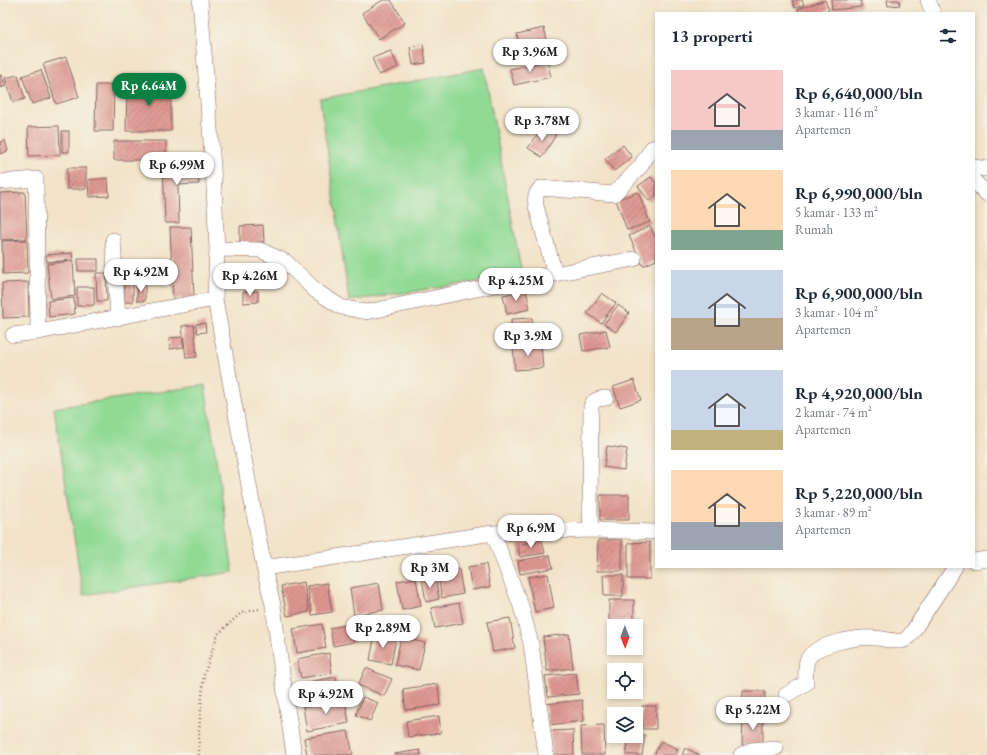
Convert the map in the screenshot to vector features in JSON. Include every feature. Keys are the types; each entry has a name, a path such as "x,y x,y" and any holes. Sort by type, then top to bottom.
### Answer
{"street":[{"path":"200,0 218,249 215,299 264,568 273,605 294,755"},
{"path":"928,0 933,12"},
{"path":"555,274 536,206 535,198 537,192 541,188 614,194 640,166 652,148 655,147"},
{"path":"975,167 987,169"},
{"path":"0,182 36,179 38,332"},
{"path":"975,182 987,194"},
{"path":"113,240 118,318"},
{"path":"218,249 260,250 286,262 316,290 341,307 367,312 491,286 634,259"},
{"path":"13,335 118,318 215,299"},
{"path":"591,530 591,407 592,403 597,399 606,398"},
{"path":"264,568 493,533 591,530 655,532"},
{"path":"493,533 521,606 531,644 546,755"},
{"path":"975,560 987,559"},
{"path":"786,695 806,683 806,662 812,653 844,640 873,638 904,641 908,638 954,568"},
{"path":"741,755 744,752 751,750 776,748"}],"path":[{"path":"199,755 199,730 204,675 218,634 241,613 273,605"}],"green space":[{"path":"484,68 522,275 349,301 320,99"},
{"path":"205,385 233,572 83,595 54,408"}],"building":[{"path":"383,0 391,0 405,23 379,39 362,13"},
{"path":"792,0 802,0 804,5 795,8"},
{"path":"825,0 829,10 824,12 799,12 798,9"},
{"path":"831,0 861,0 861,7 832,10"},
{"path":"887,0 899,0 900,5 888,6"},
{"path":"544,28 551,56 523,62 517,34"},
{"path":"423,44 426,63 413,65 410,47"},
{"path":"391,51 398,67 379,75 372,58"},
{"path":"66,57 79,97 56,104 43,64"},
{"path":"547,61 551,77 514,85 510,69"},
{"path":"41,70 51,98 32,104 22,76"},
{"path":"0,75 6,86 0,88"},
{"path":"18,75 25,99 13,102 5,78"},
{"path":"127,83 171,83 171,131 126,131"},
{"path":"96,85 114,85 113,131 95,131"},
{"path":"59,126 60,155 29,156 28,127"},
{"path":"543,126 556,135 542,157 528,148"},
{"path":"62,131 69,131 69,152 62,152"},
{"path":"5,140 8,151 0,154 0,142"},
{"path":"114,141 166,141 166,160 114,160"},
{"path":"623,145 632,157 614,171 605,159"},
{"path":"198,162 199,184 178,185 179,223 165,223 163,163"},
{"path":"67,168 86,168 86,189 67,189"},
{"path":"651,177 655,182 655,197 649,201 638,186"},
{"path":"108,178 109,196 89,197 88,180"},
{"path":"25,192 27,239 1,240 0,193"},
{"path":"638,192 650,222 627,230 616,200"},
{"path":"263,225 264,242 240,243 240,226"},
{"path":"650,226 655,237 655,260 643,266 629,236"},
{"path":"170,227 191,227 194,298 173,299"},
{"path":"27,240 28,273 3,274 2,241"},
{"path":"72,253 73,260 47,262 46,255"},
{"path":"78,259 98,259 98,271 78,271"},
{"path":"73,261 75,296 51,299 47,264"},
{"path":"96,273 106,273 107,301 97,301"},
{"path":"124,278 133,278 133,302 124,302"},
{"path":"28,282 29,317 3,318 2,283"},
{"path":"137,284 145,285 145,301 137,301"},
{"path":"77,287 94,287 94,305 77,306"},
{"path":"526,290 530,309 507,314 503,295"},
{"path":"258,291 258,302 243,303 243,292"},
{"path":"602,293 616,303 601,323 587,313"},
{"path":"74,298 75,314 49,317 48,301"},
{"path":"618,305 629,313 616,332 604,324"},
{"path":"532,318 534,340 512,342 511,319"},
{"path":"205,323 206,332 197,333 196,324"},
{"path":"194,325 197,357 186,358 182,326"},
{"path":"606,330 610,347 583,351 580,335"},
{"path":"182,337 184,347 170,349 169,338"},
{"path":"541,344 543,368 515,370 513,346"},
{"path":"634,380 641,400 620,407 613,387"},
{"path":"607,446 627,449 624,470 604,467"},
{"path":"600,495 629,495 629,520 600,520"},
{"path":"542,540 545,553 520,557 518,545"},
{"path":"598,540 622,540 622,571 597,571"},
{"path":"650,542 650,579 628,579 628,543"},
{"path":"550,555 553,568 520,574 518,561"},
{"path":"486,564 490,587 472,590 468,567"},
{"path":"459,569 463,594 442,598 437,572"},
{"path":"548,574 554,608 535,612 528,577"},
{"path":"603,575 623,575 623,596 604,596"},
{"path":"435,576 439,599 426,602 422,578"},
{"path":"416,578 421,606 402,610 397,581"},
{"path":"304,582 309,612 287,616 281,586"},
{"path":"327,583 332,612 312,615 307,586"},
{"path":"379,583 383,610 354,615 350,588"},
{"path":"609,600 634,600 634,619 609,619"},
{"path":"459,603 463,623 435,628 431,608"},
{"path":"510,618 515,648 493,652 487,622"},
{"path":"322,624 326,648 297,653 293,629"},
{"path":"351,624 354,642 333,646 330,628"},
{"path":"375,634 396,639 391,664 370,660"},
{"path":"569,634 573,668 547,671 543,637"},
{"path":"401,637 425,643 419,670 395,665"},
{"path":"329,653 332,673 301,678 297,659"},
{"path":"366,668 392,679 384,696 358,685"},
{"path":"576,673 579,694 548,697 545,676"},
{"path":"336,677 339,697 312,702 308,682"},
{"path":"438,684 440,705 406,710 403,689"},
{"path":"743,691 765,691 765,713 742,713"},
{"path":"363,697 378,703 370,721 356,715"},
{"path":"345,700 349,723 307,731 303,707"},
{"path":"582,700 584,721 548,725 545,704"},
{"path":"656,706 656,729 643,729 642,707"},
{"path":"439,716 441,733 408,737 406,721"},
{"path":"743,716 763,717 763,745 742,745"},
{"path":"604,725 605,755 582,755 581,726"},
{"path":"573,730 574,755 552,755 550,731"},
{"path":"348,731 353,754 307,755 304,738"},
{"path":"643,735 645,735 642,755 626,755 628,743 643,743"},
{"path":"661,741 678,749 675,755 654,755"},
{"path":"685,748 700,755 682,755"},
{"path":"420,750 421,755 394,755 394,754"}]}
